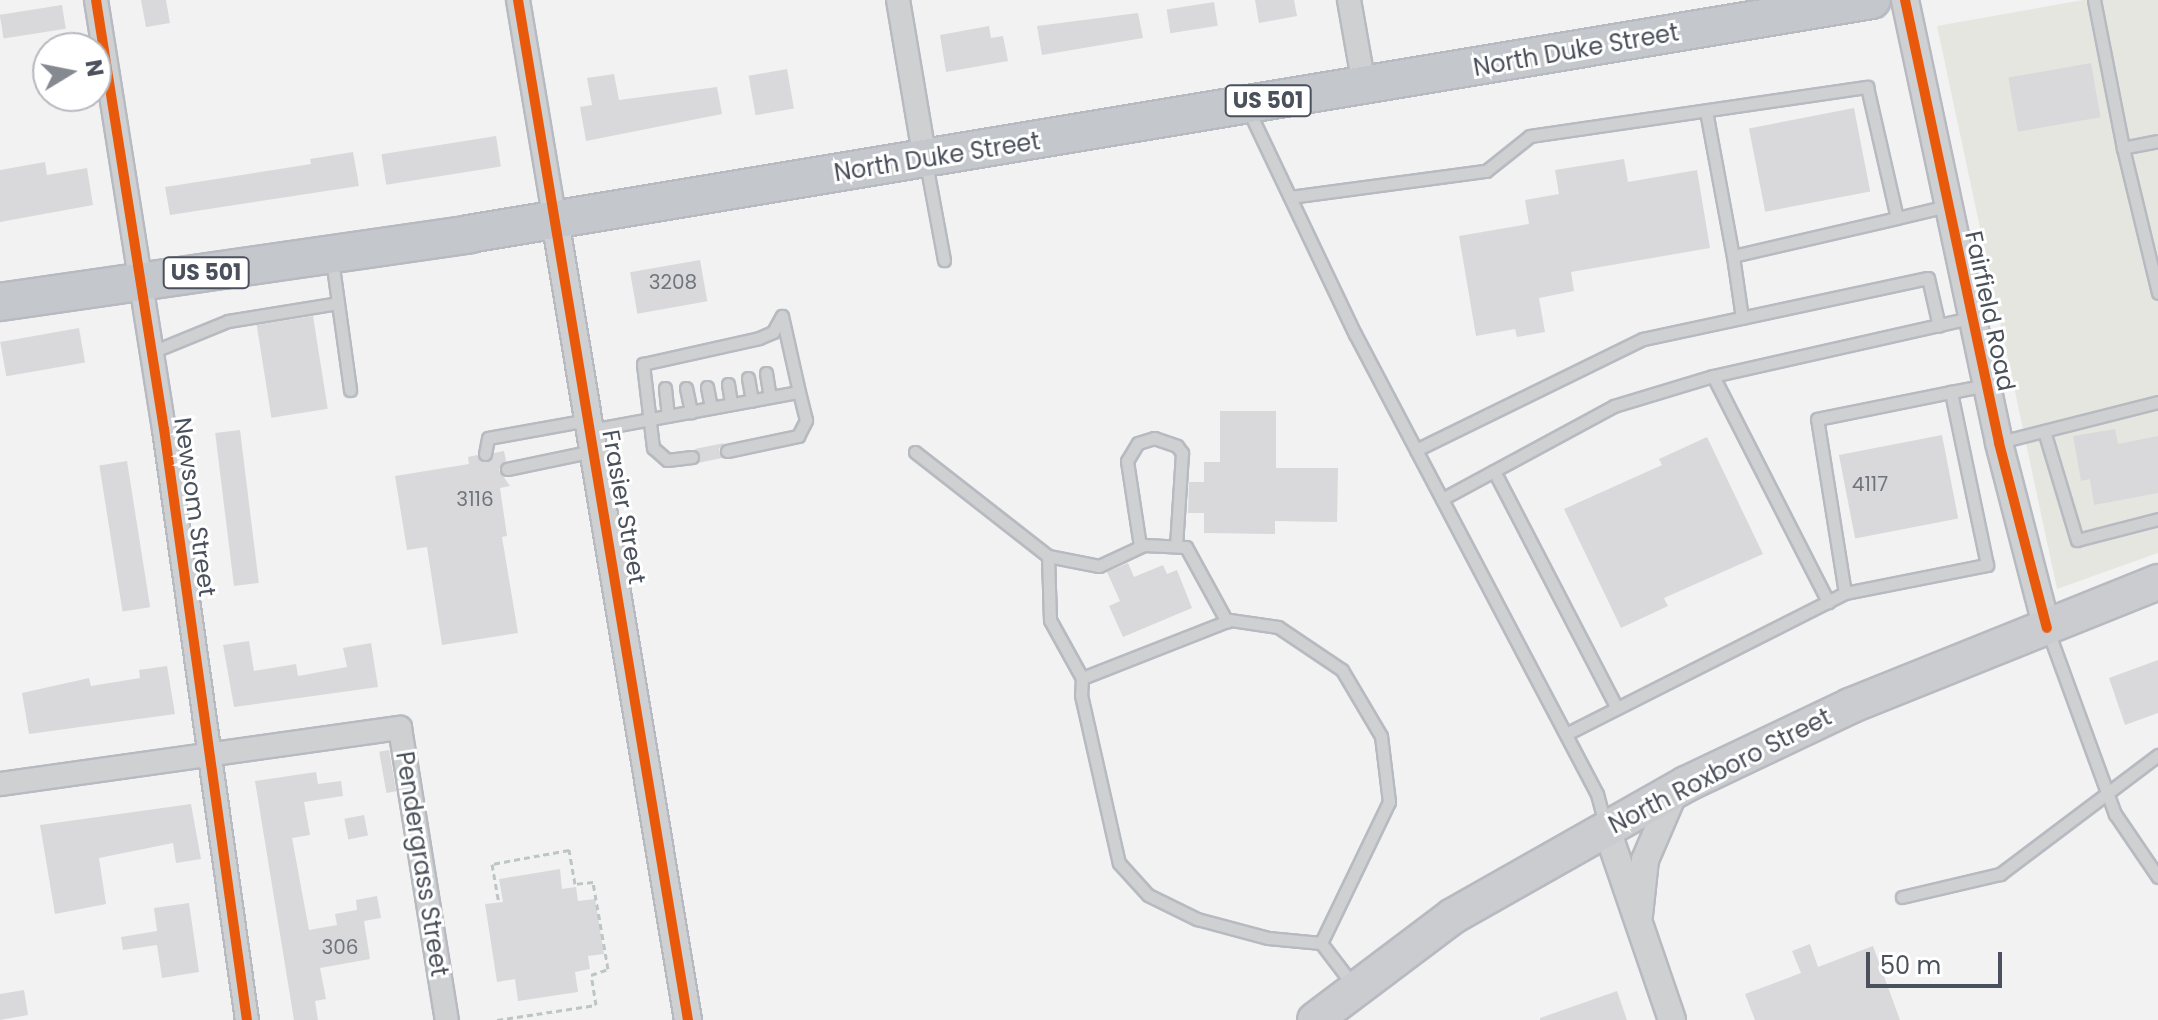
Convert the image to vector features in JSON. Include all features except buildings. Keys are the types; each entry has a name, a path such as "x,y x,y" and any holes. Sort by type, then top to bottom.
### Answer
{"highway":[{"name":"North Duke Street","path":"0,302 555,220 1872,0"}],"main road":[{"name":"North Roxboro Street","path":"1315,1020 1453,916 1675,790 1850,706 2158,582"}],"street":[{"name":"Newsom Street","path":"96,0 152,352 247,1020"},
{"name":"Frasier Street","path":"518,0 688,1020"},
{"path":"898,0 925,159"},
{"path":"1349,0 1364,85"},
{"name":"Fairfield Road","path":"1905,0 1999,443 2047,628"},
{"name":"Pendergrass Street","path":"0,784 400,728 447,1020"},
{"path":"1639,931 1645,860 1675,790"},
{"path":"1606,827 1639,931 1672,1020"}],"lane":[{"path":"2094,0 2123,148 2158,293"},
{"path":"1290,197 1486,171 1530,136 1867,87 1897,218"},
{"path":"1246,105 1416,450 1597,794 1606,827"},
{"path":"1706,111 1742,318"},
{"path":"2123,148 2158,141"},
{"path":"925,159 944,260"},
{"path":"1733,256 1947,206"},
{"path":"331,254 350,390"},
{"path":"1416,450 1643,339 1928,278 1939,326"},
{"path":"152,352 228,321 338,303"},
{"path":"692,457 667,460 657,454 641,369 648,360 660,362 760,344 773,332 782,316 806,420 798,436 727,451"},
{"path":"1442,499 1614,406 1713,376 1971,318"},
{"path":"766,373 770,397"},
{"path":"1713,376 1828,602"},
{"path":"748,378 752,401"},
{"path":"728,384 731,404"},
{"path":"1845,593 1817,419 1986,385"},
{"path":"707,387 711,408"},
{"path":"665,388 668,416"},
{"path":"686,388 691,412"},
{"path":"507,469 591,434 648,419 799,392"},
{"path":"1566,734 1845,593 1987,565 1951,392"},
{"path":"1999,443 2158,402"},
{"path":"2044,431 2077,540 2158,519"},
{"path":"485,454 488,438 591,434"},
{"path":"1140,546 1127,461 1138,443 1154,438 1177,446 1182,453 1176,546"},
{"path":"915,452 1048,556 1099,566 1140,546 1176,546 1194,552 1227,622"},
{"path":"1494,471 1617,708"},
{"path":"1048,556 1050,620 1082,678 1081,695 1119,863 1148,895 1211,923 1268,938 1321,943 1356,988"},
{"path":"1082,678 1227,622 1278,627 1342,670 1381,736 1389,802 1321,943"},
{"path":"2047,628 2106,790 2135,848 2158,877"},
{"path":"1902,897 2000,874 2106,790 2158,755"}],"path":[{"path":"497,1020 596,1005 591,975 608,969 593,882 575,884 569,850 492,864 499,902"}],"shaded area":[{"path":"2083,0 2158,0 2158,553 2057,589 1937,26"}],"cycle path":[{"path":"96,0 164,429 247,1020"},
{"path":"518,0 688,1020"},
{"path":"1905,0 1999,443 2047,628"}]}
